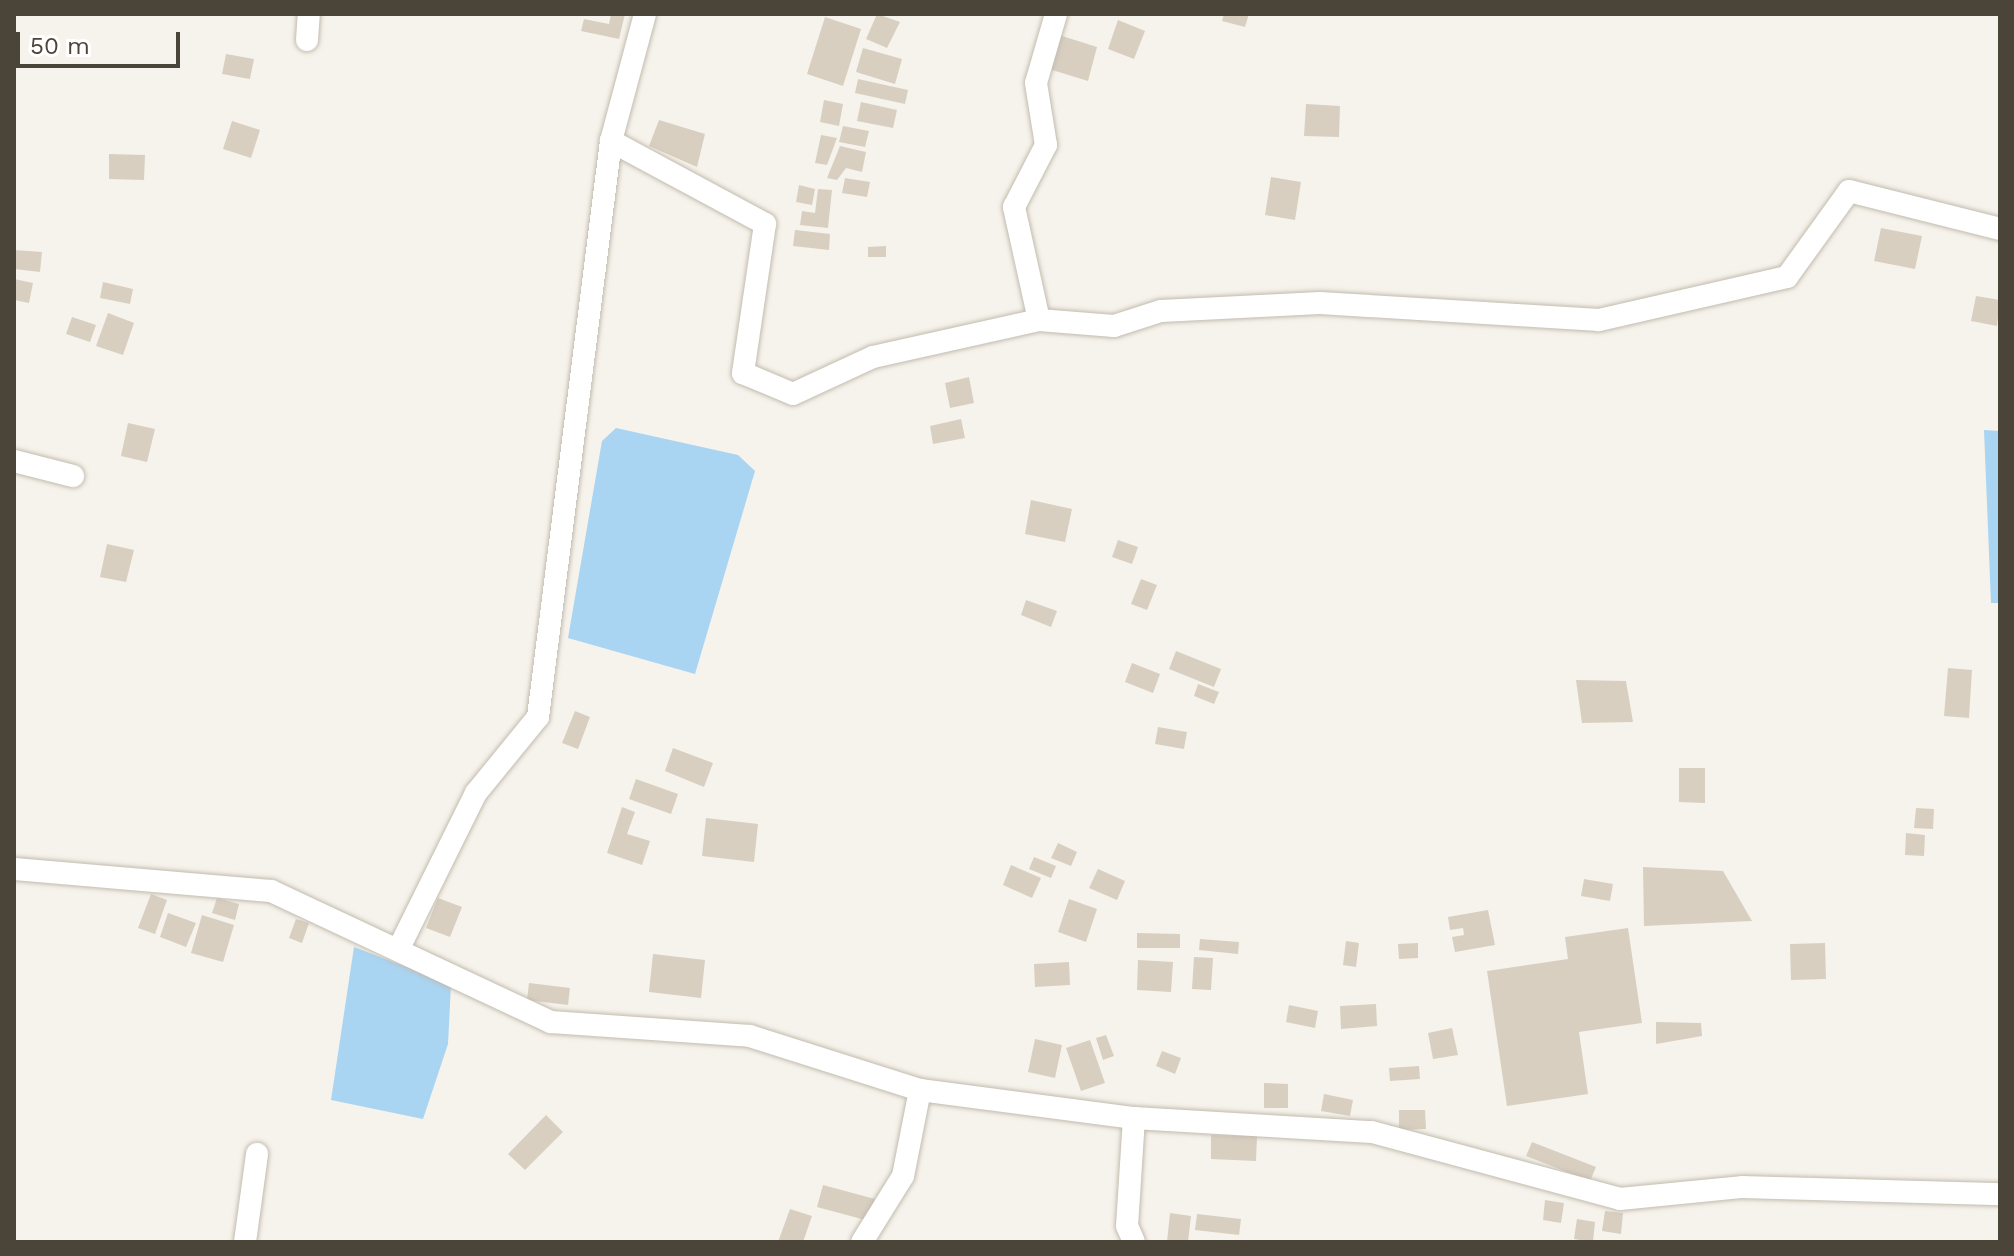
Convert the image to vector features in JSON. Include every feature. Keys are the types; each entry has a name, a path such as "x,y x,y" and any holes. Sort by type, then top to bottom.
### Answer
{"street":[{"path":"307,40 309,14"},
{"path":"398,950 476,793 538,717 611,141 645,14"},
{"path":"1039,320 1014,207 1046,145 1036,83 1056,14"},
{"path":"611,141 765,224 743,373 793,394 873,357 1039,320 1114,326 1161,311 1320,303 1599,320 1787,277 1849,191 2000,229"},
{"path":"14,461 73,476"},
{"path":"14,869 271,891 551,1022 750,1036 920,1090 1134,1118 1372,1132 1620,1199 1743,1187 2000,1194"},
{"path":"862,1242 903,1176 920,1090"},
{"path":"1134,1118 1127,1226 1134,1242"},
{"path":"245,1242 257,1154"}],"water":[{"path":"616,428 738,455 755,471 695,674 568,638 602,441"},
{"path":"1984,430 2000,431 2000,603 1991,603"},
{"path":"354,947 451,984 448,1044 423,1119 331,1100"}],"building":[{"path":"611,14 625,14 619,39 581,31 584,19 609,24"},
{"path":"877,14 900,22 887,48 866,39"},
{"path":"1224,14 1249,14 1245,27 1222,21"},
{"path":"825,17 861,29 843,86 807,74"},
{"path":"1118,20 1145,31 1134,59 1108,49"},
{"path":"1059,35 1097,47 1088,81 1049,69"},
{"path":"863,48 902,59 895,84 856,72"},
{"path":"226,54 254,59 250,79 222,74"},
{"path":"858,79 908,90 905,104 855,93"},
{"path":"824,100 843,104 839,126 820,122"},
{"path":"861,102 897,110 893,128 857,121"},
{"path":"1306,104 1340,106 1339,137 1304,136"},
{"path":"659,120 705,134 697,167 649,146"},
{"path":"232,121 260,130 251,158 223,149"},
{"path":"843,126 869,131 865,147 839,142"},
{"path":"821,135 837,138 827,165 815,163"},
{"path":"840,146 866,152 862,172 846,168 837,180 827,178"},
{"path":"109,154 145,155 144,180 109,179"},
{"path":"1271,177 1301,182 1295,220 1265,215"},
{"path":"845,178 870,182 867,197 842,193"},
{"path":"799,185 815,189 812,205 796,202"},
{"path":"818,189 832,190 828,228 800,225 802,211 815,213"},
{"path":"1881,228 1922,236 1915,269 1874,261"},
{"path":"795,230 830,234 829,250 793,246"},
{"path":"886,246 886,257 868,257 868,247"},
{"path":"14,250 42,252 40,272 14,269"},
{"path":"14,279 33,283 29,303 14,300"},
{"path":"103,282 133,289 130,304 100,298"},
{"path":"1976,296 2000,300 1997,326 1971,321"},
{"path":"108,313 134,323 123,355 96,346"},
{"path":"72,317 96,325 90,342 66,334"},
{"path":"969,377 974,403 950,408 945,383"},
{"path":"961,419 965,438 933,444 930,426"},
{"path":"128,423 155,429 147,462 121,456"},
{"path":"1031,500 1072,509 1065,542 1025,534"},
{"path":"1118,540 1138,547 1132,564 1112,557"},
{"path":"107,544 134,550 126,582 100,577"},
{"path":"1141,579 1157,585 1147,610 1131,604"},
{"path":"1026,600 1057,611 1051,627 1021,615"},
{"path":"1176,651 1221,669 1214,687 1169,669"},
{"path":"1132,663 1160,674 1153,693 1125,682"},
{"path":"1948,668 1972,670 1969,718 1944,716"},
{"path":"1576,680 1626,681 1633,722 1582,723"},
{"path":"1198,684 1219,692 1214,704 1194,696"},
{"path":"575,711 590,717 578,749 562,743"},
{"path":"1158,727 1187,732 1184,749 1155,744"},
{"path":"673,748 713,763 704,787 665,771"},
{"path":"1679,768 1705,768 1705,803 1679,802"},
{"path":"636,779 678,794 671,814 629,799"},
{"path":"622,807 635,812 627,834 650,841 642,865 607,853"},
{"path":"1916,808 1934,809 1933,829 1914,828"},
{"path":"706,818 758,824 754,862 702,856"},
{"path":"1906,833 1925,835 1924,856 1905,855"},
{"path":"1058,843 1077,852 1071,866 1051,858"},
{"path":"1034,857 1056,866 1051,878 1029,869"},
{"path":"1011,865 1041,878 1032,898 1003,885"},
{"path":"1643,867 1723,871 1752,921 1644,926"},
{"path":"1098,869 1125,881 1117,900 1089,888"},
{"path":"1584,879 1613,884 1610,901 1581,896"},
{"path":"151,894 167,900 155,934 138,928"},
{"path":"217,898 239,904 235,920 212,913"},
{"path":"438,898 462,907 450,937 426,928"},
{"path":"1069,899 1097,909 1086,942 1058,932"},
{"path":"1488,910 1495,945 1455,952 1452,937 1464,935 1463,928 1450,930 1448,917"},
{"path":"168,913 196,923 186,947 160,937"},
{"path":"202,915 234,925 223,962 191,953"},
{"path":"296,919 309,923 302,943 289,938"},
{"path":"1628,928 1642,1023 1579,1032 1588,1094 1507,1106 1487,971 1568,959 1565,937"},
{"path":"1137,933 1180,934 1180,948 1137,948"},
{"path":"1200,939 1239,942 1238,954 1199,950"},
{"path":"1346,941 1359,943 1356,967 1343,965"},
{"path":"1418,943 1418,958 1399,959 1398,944"},
{"path":"1825,943 1826,979 1791,980 1790,944"},
{"path":"653,954 705,960 701,998 649,992"},
{"path":"1194,957 1213,958 1211,990 1192,989"},
{"path":"1138,960 1173,962 1171,992 1137,990"},
{"path":"1069,962 1070,985 1035,987 1034,964"},
{"path":"529,983 570,988 568,1005 527,1000"},
{"path":"1376,1004 1377,1026 1341,1029 1340,1006"},
{"path":"1289,1005 1318,1011 1315,1028 1286,1022"},
{"path":"1656,1022 1701,1023 1702,1036 1656,1044"},
{"path":"1452,1028 1458,1055 1433,1059 1428,1033"},
{"path":"1106,1035 1114,1056 1103,1060 1096,1038"},
{"path":"1035,1039 1062,1045 1055,1078 1028,1072"},
{"path":"1090,1040 1105,1083 1081,1091 1066,1048"},
{"path":"1162,1051 1181,1058 1175,1074 1156,1066"},
{"path":"1419,1066 1420,1079 1390,1081 1389,1068"},
{"path":"1264,1083 1288,1084 1288,1108 1264,1108"},
{"path":"1324,1094 1353,1100 1350,1116 1321,1111"},
{"path":"1399,1110 1425,1110 1426,1129 1399,1130"},
{"path":"546,1115 563,1132 525,1170 508,1154"},
{"path":"1211,1135 1257,1136 1256,1161 1211,1159"},
{"path":"1532,1142 1596,1167 1590,1181 1526,1156"},
{"path":"823,1185 875,1199 869,1221 817,1207"},
{"path":"1545,1200 1564,1203 1561,1223 1543,1220"},
{"path":"790,1209 812,1216 803,1242 778,1242"},
{"path":"1605,1211 1623,1213 1621,1234 1602,1231"},
{"path":"1170,1213 1191,1216 1188,1242 1167,1242"},
{"path":"1197,1214 1241,1219 1239,1235 1195,1230"},
{"path":"1577,1219 1595,1222 1593,1242 1574,1239"}]}
